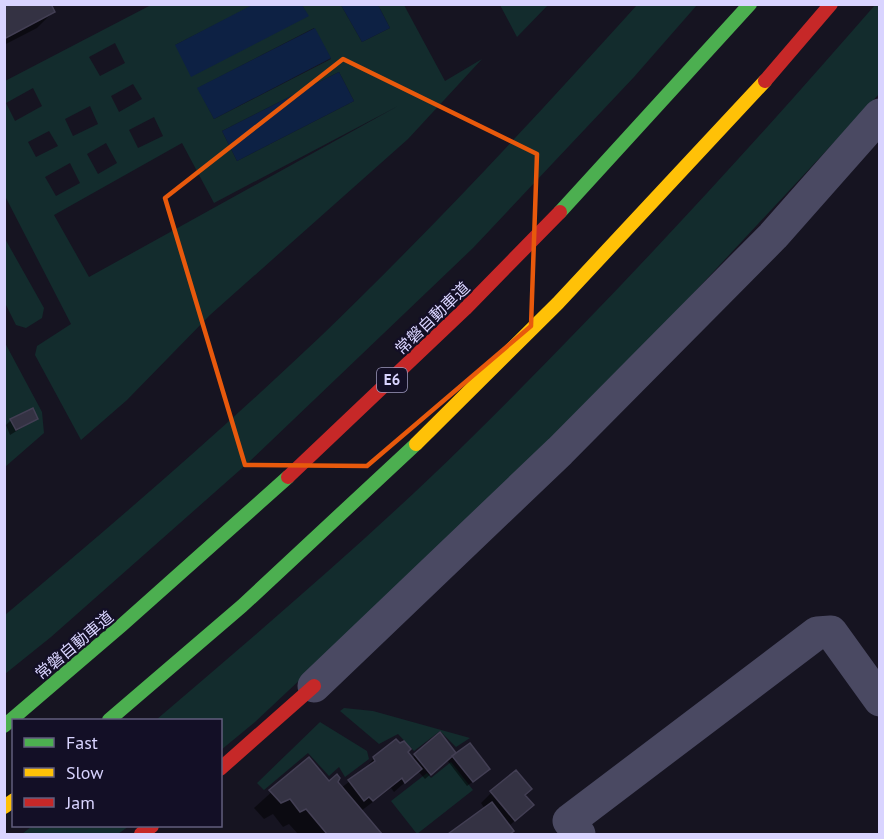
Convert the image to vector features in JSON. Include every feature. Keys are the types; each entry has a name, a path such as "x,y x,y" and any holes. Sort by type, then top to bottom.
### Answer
{"main road":[{"name":"常磐自動車道","path":"12,719 111,636 283,484 467,308 632,136 750,4"},
{"path":"110,719 318,537 513,351 674,181 831,4"},
{"path":"222,767 314,686"}],"street":[{"path":"314,686 560,450 773,236 879,115"},
{"path":"579,834 568,821 818,633 831,632 879,700"}],"highlighted area":[{"path":"343,59 537,154 531,326 367,466 245,465 165,198"}],"green space":[{"path":"151,5 254,5 175,45 308,16 302,5 341,5 362,42 390,28 378,5 404,5 445,81 482,59 408,139 210,315 127,400 81,440 35,355 37,346 71,324 5,196 5,81","holes":["314,28 331,59 214,119 198,88","115,43 125,63 100,76 89,57","339,72 354,101 237,161 222,131","133,84 142,99 119,112 111,96","33,88 42,106 15,121 6,103","90,106 98,124 73,136 65,119","398,106 89,277 54,215 182,143 214,203","154,117 163,136 138,148 129,130","49,131 58,146 36,157 28,142","106,143 117,163 98,174 87,154","70,163 80,183 56,196 45,177"]},
{"path":"500,5 548,5 517,37"},
{"path":"637,5 697,5 634,77 473,248 249,462 51,637 5,674 5,615 165,478 321,336 482,173"},
{"path":"875,5 879,5 879,94 568,428 255,722 222,749 222,719 157,719 351,551 427,481 570,338 776,118"},
{"path":"4,237 44,308 42,318 26,328 16,325 5,303"},
{"path":"4,341 42,412 44,433 5,467"},
{"path":"344,708 373,711 470,738 456,747 440,731 414,751 398,734 379,744 340,711"},
{"path":"320,722 367,751 369,759 345,777 339,767 329,776 308,753 264,790 257,783"},
{"path":"451,762 473,790 417,834 391,801 427,773 431,778"},
{"path":"31,827 128,827 118,834 22,834"}],"water":[{"path":"254,4 302,5 309,16 191,77 175,45"},
{"path":"341,5 378,5 390,28 362,42"},
{"path":"315,28 331,58 214,119 197,88"},
{"path":"339,72 354,101 237,161 222,131"}],"building":[{"path":"4,4 51,4 55,12 4,39"},
{"path":"33,408 38,419 16,430 10,419"},
{"path":"440,732 456,753 431,775 414,754"},
{"path":"396,739 400,743 404,741 411,749 408,752 422,769 405,783 402,778 373,801 369,797 364,801 348,780 375,761 373,757"},
{"path":"470,743 490,769 473,782 452,756"},
{"path":"309,757 329,781 337,774 340,778 338,782 382,834 327,834 306,809 300,812 290,799 281,803 269,790"},
{"path":"516,770 532,789 525,795 534,805 515,821 490,791"},
{"path":"492,802 514,831 510,834 448,834"}],"traffic: fast":[{"path":"560,212 750,4"},
{"path":"110,719 242,606 416,444"},
{"path":"12,719 288,477"},
{"path":"4,726 12,719"}],"traffic: slow":[{"path":"416,444 558,303 765,81"},
{"path":"4,807 12,801"}],"traffic: jam":[{"path":"765,81 831,4"},
{"path":"288,477 465,309 560,212"},
{"path":"222,767 314,686"},
{"path":"141,834 151,827"}]}
